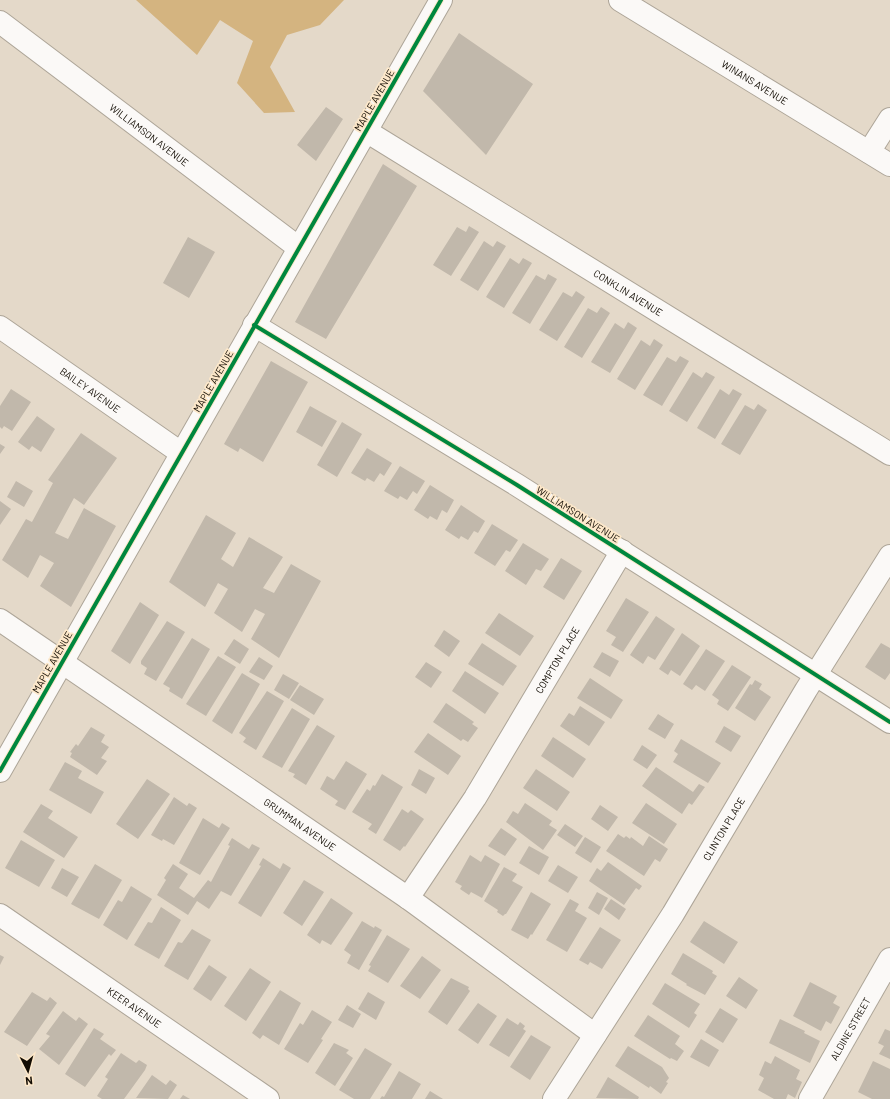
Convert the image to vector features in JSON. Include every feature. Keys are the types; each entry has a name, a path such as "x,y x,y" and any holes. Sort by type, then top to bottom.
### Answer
{"street":[{"name":"MAPLE AVENUE","path":"0,771 6,745 61,663 441,0"},
{"name":"WINANS AVENUE","path":"620,0 890,165"},
{"name":"WILLIAMSON AVENUE","path":"0,22 299,248"},
{"path":"869,152 890,119"},
{"name":"CONKLIN AVENUE","path":"366,130 890,454"},
{"name":"WILLIAMSON AVENUE","path":"254,325 517,485 815,676 890,722"},
{"name":"BAILEY AVENUE","path":"0,327 181,453"},
{"name":"COMPTON PLACE","path":"408,898 449,839 493,768 622,552"},
{"name":"CLINTON PLACE","path":"554,1099 673,914 815,676 890,556"},
{"name":"GRUMMAN AVENUE","path":"0,620 408,898 595,1035"},
{"name":"KEER AVENUE","path":"0,915 268,1099"},
{"name":"ALDINE STREET","path":"810,1099 890,959"}],"shaded area":[{"path":"136,0 344,0 320,25 287,35 270,67 295,112 264,113 237,83 253,41 220,20 197,55"}],"building":[{"path":"459,33 533,84 486,155 423,91"},
{"path":"326,107 343,119 316,161 297,145"},
{"path":"383,164 417,186 326,339 295,322"},
{"path":"469,226 479,232 451,276 433,265 457,227 466,232"},
{"path":"188,237 215,252 189,298 163,283"},
{"path":"484,241 493,247 497,241 506,246 478,291 460,280"},
{"path":"510,258 519,264 523,258 532,263 504,308 486,297"},
{"path":"548,274 557,279 530,324 512,313 536,275 545,280"},
{"path":"576,291 585,297 557,341 539,330 563,292 572,297"},
{"path":"601,307 610,313 582,358 564,347 588,308 597,313"},
{"path":"628,322 637,328 610,373 591,362 615,323 624,329"},
{"path":"654,339 663,345 635,390 617,379 641,340 650,346"},
{"path":"680,356 689,361 662,406 643,395 667,357 676,362"},
{"path":"271,361 308,382 263,462 240,448 238,452 224,444"},
{"path":"693,372 702,378 706,372 715,377 687,422 669,411"},
{"path":"11,389 31,402 12,431 4,426 2,429 0,427 0,406"},
{"path":"720,389 729,395 733,389 742,394 715,439 697,428"},
{"path":"758,404 767,410 740,455 721,444 745,405 754,410"},
{"path":"310,406 337,421 322,447 296,432"},
{"path":"37,416 55,429 41,452 32,446 29,450 18,442"},
{"path":"342,422 362,434 337,477 317,465"},
{"path":"81,433 117,458 84,505 74,498 55,533 68,539 84,508 116,526 71,607 40,586 54,563 40,555 28,578 2,560 26,519 32,522 53,483 48,480"},
{"path":"0,444 5,447 0,454"},
{"path":"367,448 392,463 384,476 380,473 374,482 367,478 365,481 351,473"},
{"path":"400,466 425,481 417,494 413,491 407,500 400,496 398,499 384,491"},
{"path":"16,481 33,491 24,507 7,497"},
{"path":"430,485 454,500 447,513 442,510 437,520 430,516 428,519 414,510"},
{"path":"0,501 11,509 0,525"},
{"path":"461,505 485,521 478,533 474,531 468,540 461,536 459,539 445,530"},
{"path":"206,515 236,533 221,559 233,567 249,537 283,557 263,588 274,593 291,564 321,581 279,658 251,639 265,614 255,609 242,632 214,613 228,589 218,583 205,607 169,582"},
{"path":"492,524 518,540 510,552 506,550 495,566 474,553"},
{"path":"523,543 549,559 541,571 536,569 526,585 505,571"},
{"path":"561,558 582,571 564,600 543,587"},
{"path":"626,598 649,612 623,652 611,645 616,637 606,631"},
{"path":"140,602 159,615 130,664 111,651"},
{"path":"499,613 534,636 520,656 485,633"},
{"path":"656,616 675,629 655,660 648,656 643,664 630,655"},
{"path":"167,621 185,632 156,681 144,674 147,668 141,664 141,661"},
{"path":"444,630 460,641 449,657 434,646"},
{"path":"682,633 700,646 680,676 671,670 668,675 659,669"},
{"path":"192,638 210,649 182,699 169,691 170,688 163,684"},
{"path":"234,639 249,649 240,664 224,654"},
{"path":"482,643 517,666 503,686 468,664"},
{"path":"881,643 890,648 890,673 885,680 865,667"},
{"path":"706,649 725,661 705,691 696,685 692,690 683,684"},
{"path":"602,652 619,661 610,677 593,667"},
{"path":"218,656 236,667 206,716 186,704"},
{"path":"259,657 273,666 264,680 249,672"},
{"path":"426,662 442,672 431,688 415,677"},
{"path":"732,665 751,677 728,711 717,704 719,700 712,695"},
{"path":"465,671 499,693 485,714 452,691"},
{"path":"242,673 260,684 232,734 212,721"},
{"path":"283,674 299,683 289,699 274,690"},
{"path":"590,678 623,700 611,719 577,698"},
{"path":"755,680 762,684 759,689 771,697 755,721 735,708 750,684 752,685"},
{"path":"300,685 324,699 314,715 290,700"},
{"path":"267,691 284,701 256,750 243,742 246,738 239,733"},
{"path":"446,703 474,722 472,724 478,728 468,742 463,739 461,741 433,722"},
{"path":"580,706 605,722 589,746 560,726 569,713 574,716"},
{"path":"292,708 310,719 282,768 262,757"},
{"path":"658,714 674,724 665,739 648,729"},
{"path":"317,725 335,736 306,785 293,777 295,774 288,771"},
{"path":"724,726 741,736 731,752 715,742"},
{"path":"91,727 105,735 101,742 109,747 101,758 107,761 97,775 70,757 72,753 70,752 76,744 78,746"},
{"path":"428,733 461,756 448,775 414,752"},
{"path":"553,737 586,759 573,778 541,756"},
{"path":"681,739 721,763 708,783 673,762 678,754 674,751"},
{"path":"642,745 657,755 647,769 633,760"},
{"path":"346,761 367,774 345,810 335,805 338,801 320,789 327,776 334,780"},
{"path":"65,762 82,771 78,778 104,792 91,814 49,790"},
{"path":"656,767 693,792 699,784 705,787 692,805 689,803 682,814 642,786"},
{"path":"419,769 435,778 426,794 411,785"},
{"path":"536,769 570,792 557,811 523,788"},
{"path":"382,774 403,787 376,834 368,829 372,824 352,812 367,789 370,791 373,785 375,786"},
{"path":"147,779 170,794 138,839 116,824"},
{"path":"174,797 187,806 189,803 197,808 174,845 151,835"},
{"path":"525,803 552,821 549,825 557,830 543,850 506,822 513,811 518,814"},
{"path":"646,803 677,824 664,844 632,823"},
{"path":"41,804 53,811 48,818 78,837 64,858 23,832"},
{"path":"600,805 618,817 608,831 591,819"},
{"path":"402,809 408,813 411,810 424,819 405,847 404,846 400,851 383,840"},
{"path":"203,818 219,828 222,823 230,828 200,875 179,863"},
{"path":"565,824 583,836 575,847 557,835"},
{"path":"501,828 517,839 505,856 488,846"},
{"path":"618,834 624,838 626,836 630,839 631,837 643,846 649,836 668,849 660,862 655,859 644,876 606,851"},
{"path":"585,837 601,847 591,863 575,853"},
{"path":"232,838 249,849 252,844 260,848 231,896 221,891 209,909 197,901 188,915 157,895 166,880 164,878 173,864 188,874 179,888 194,898 208,880 211,882 230,846 228,845"},
{"path":"21,840 55,860 39,887 5,868"},
{"path":"529,846 549,857 539,875 519,863"},
{"path":"470,855 481,862 485,855 500,864 482,898 471,892 469,895 460,889 462,886 455,882"},
{"path":"263,858 280,869 283,863 291,868 261,917 238,903 261,866 259,865"},
{"path":"608,862 642,886 639,890 636,888 624,905 589,881 597,868 601,871"},
{"path":"95,864 122,880 99,919 71,904"},
{"path":"558,865 578,877 568,893 548,881"},
{"path":"504,867 517,874 512,881 523,887 506,914 503,916 497,912 498,910 484,901"},
{"path":"62,868 79,877 67,897 51,888"},
{"path":"304,880 324,892 302,926 283,913"},
{"path":"131,886 152,899 127,940 103,925 118,900 122,902"},
{"path":"531,892 551,904 528,939 511,930"},
{"path":"597,892 608,898 599,915 588,908"},
{"path":"331,898 353,913 331,945 322,940 320,944 307,935"},
{"path":"570,899 579,904 575,911 587,918 567,952 546,940"},
{"path":"611,899 626,909 619,920 604,909"},
{"path":"161,907 181,920 159,959 134,945 148,922 152,923"},
{"path":"362,921 374,928 375,926 382,930 359,970 347,963 351,955 344,950"},
{"path":"704,921 738,942 724,964 690,942"},
{"path":"600,927 621,940 602,969 590,962 588,965 579,960"},
{"path":"192,929 211,940 188,980 164,966 178,942 182,943"},
{"path":"387,935 410,949 388,983 368,971 371,966 369,965"},
{"path":"683,953 713,971 712,973 717,976 705,995 686,985 687,984 671,974"},
{"path":"0,955 4,957 0,965"},
{"path":"422,956 441,970 420,999 400,986"},
{"path":"209,965 227,977 211,1001 193,989"},
{"path":"250,968 271,982 246,1021 224,1006"},
{"path":"739,977 758,990 746,1009 726,996"},
{"path":"451,978 469,987 468,989 470,991 447,1025 428,1012"},
{"path":"810,982 837,996 833,1003 840,1007 831,1024 826,1021 821,1031 793,1016"},
{"path":"665,983 700,1004 694,1013 697,1015 689,1028 652,1004"},
{"path":"280,990 301,1003 279,1045 263,1035 260,1039 252,1033"},
{"path":"32,992 47,1001 50,997 57,1003 27,1046 4,1032"},
{"path":"368,992 385,1002 376,1020 358,1009"},
{"path":"478,1003 497,1016 478,1044 458,1030"},
{"path":"347,1005 361,1014 353,1028 338,1020"},
{"path":"720,1008 738,1019 723,1043 705,1032"},
{"path":"312,1010 332,1022 321,1039 323,1040 308,1063 284,1049 300,1023 303,1025"},
{"path":"63,1011 76,1021 79,1017 88,1024 59,1065 39,1049 50,1036 46,1034"},
{"path":"648,1015 680,1036 675,1044 684,1051 677,1061 671,1058 670,1059 634,1036"},
{"path":"507,1018 518,1025 520,1022 525,1026 523,1029 526,1031 509,1057 489,1045"},
{"path":"780,1019 805,1031 804,1033 820,1041 810,1063 769,1043"},
{"path":"94,1028 104,1034 100,1039 116,1050 111,1056 109,1054 85,1087 65,1074"},
{"path":"885,1029 890,1031 890,1059 879,1054 884,1046 878,1043"},
{"path":"531,1035 551,1047 530,1080 510,1067"},
{"path":"701,1039 719,1050 709,1067 690,1057"},
{"path":"334,1043 349,1050 346,1053 353,1058 335,1086 315,1073"},
{"path":"628,1046 662,1067 669,1078 666,1082 668,1083 661,1094 615,1066"},
{"path":"365,1048 392,1064 370,1099 354,1099 339,1090"},
{"path":"121,1053 136,1063 139,1060 147,1065 145,1070 124,1099 102,1099 97,1096 108,1079 105,1077"},
{"path":"775,1056 800,1070 796,1079 802,1082 795,1098 788,1094 786,1099 774,1099 758,1090 764,1078 759,1075 765,1061 771,1064"},
{"path":"873,1061 890,1069 890,1099 872,1099 858,1092"},
{"path":"399,1071 421,1084 412,1099 380,1099 382,1096 384,1097"},
{"path":"152,1075 166,1085 170,1080 177,1085 168,1099 136,1098"},
{"path":"608,1077 639,1097 638,1099 596,1098"},
{"path":"430,1091 443,1099 425,1099"},
{"path":"183,1095 190,1099 180,1099"}],"cycle path":[{"path":"0,771 441,0"},
{"path":"254,325 517,485 890,722"}]}
